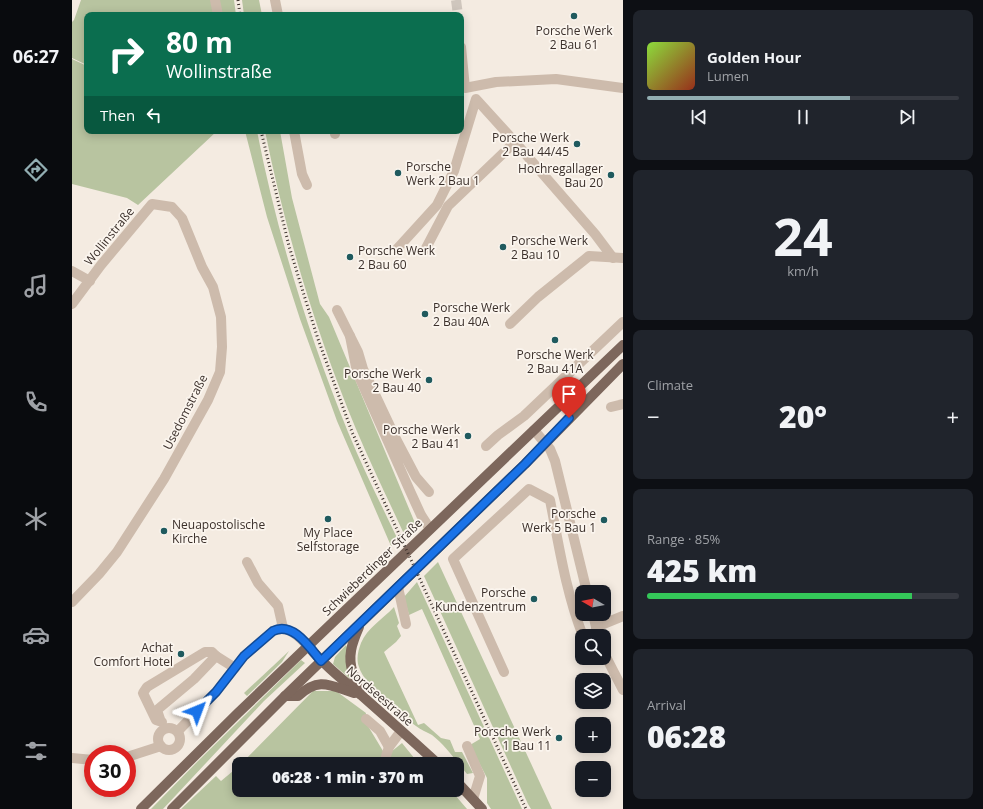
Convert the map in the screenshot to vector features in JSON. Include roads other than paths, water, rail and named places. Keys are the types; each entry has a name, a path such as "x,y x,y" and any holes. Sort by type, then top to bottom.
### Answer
{"main road":[{"name":"Schwieberdinger Straße","path":"141,809 308,646 623,345"},
{"path":"172,809 285,696 546,442 623,364"},
{"path":"285,696 298,696 306,689 320,684 360,694 358,683 353,674 350,655 353,641 362,622"},
{"name":"Nordseestraße","path":"308,646 321,661 430,757"},
{"path":"464,789 482,809"}],"street":[{"path":"214,0 217,12"},
{"path":"276,0 278,12"},
{"path":"464,87 496,82 556,79 623,88"},
{"path":"464,88 515,142 618,258"},
{"path":"396,250 437,205 454,170 476,99"},
{"path":"295,134 302,174 307,185"},
{"path":"425,250 448,206 515,142"},
{"name":"Wollinstraße","path":"72,304 152,204"},
{"name":"Usedomstraße","path":"72,602 99,574 117,552 160,486 189,437 208,400 220,372 222,347 221,317 213,286 202,267 182,218 172,207 152,204"},
{"path":"510,324 538,297 589,256 618,258"},
{"path":"72,271 90,281"},
{"path":"337,310 358,352 363,369 395,437 416,477 429,492"},
{"path":"486,446 524,416 623,322"},
{"path":"350,336 356,372 421,515 430,529"},
{"path":"611,407 623,404"},
{"path":"534,430 546,442 555,461 585,585"},
{"path":"399,466 410,451"},
{"path":"504,672 453,558 529,489 550,500 566,582 575,617 580,629"},
{"path":"247,562 258,583 278,606 283,628"},
{"path":"398,587 406,624"},
{"path":"602,629 623,616"},
{"path":"178,731 216,692 244,656 273,631 278,628 283,628 291,631 308,646"},
{"path":"163,725 158,738 161,746 164,749 175,749 181,740 180,735 178,731 163,725 156,720 143,693 147,687 205,652 212,652 235,668"},
{"path":"163,725 156,710 194,680 216,656"},
{"path":"609,665 623,690"},
{"path":"366,719 380,731 388,751 401,731"},
{"path":"136,754 161,746"},
{"path":"467,746 480,776 473,799"},
{"path":"72,758 84,759"}],"tunnel":[{"path":"456,0 458,12"}],"railway":[{"path":"238,0 240,12"},
{"path":"262,134 289,246 318,339 352,432 526,809"}],"place":[{"name":"Porsche Werk 2 Bau 61","path":"574,16"},
{"name":"Porsche Werk 2 Bau 44/45","path":"577,144"},
{"name":"Porsche Werk 2 Bau 1","path":"398,173"},
{"name":"Hochregallager Bau 20","path":"611,175"},
{"name":"Porsche Werk 2 Bau 10","path":"503,247"},
{"name":"Porsche Werk 2 Bau 60","path":"350,257"},
{"name":"Porsche Werk 2 Bau 40A","path":"425,314"},
{"name":"Porsche Werk 2 Bau 41A","path":"555,340"},
{"name":"Porsche Werk 2 Bau 40","path":"429,380"},
{"name":"Porsche Werk 2 Bau 41","path":"468,436"},
{"name":"My Place Selfstorage","path":"328,519"},
{"name":"Porsche Werk 5 Bau 1","path":"604,520"},
{"name":"Neuapostolische Kirche","path":"164,531"},
{"name":"Porsche Kundenzentrum","path":"534,599"},
{"name":"Achat Comfort Hotel","path":"181,654"},
{"name":"Porsche Werk 1 Bau 11","path":"559,738"}]}
